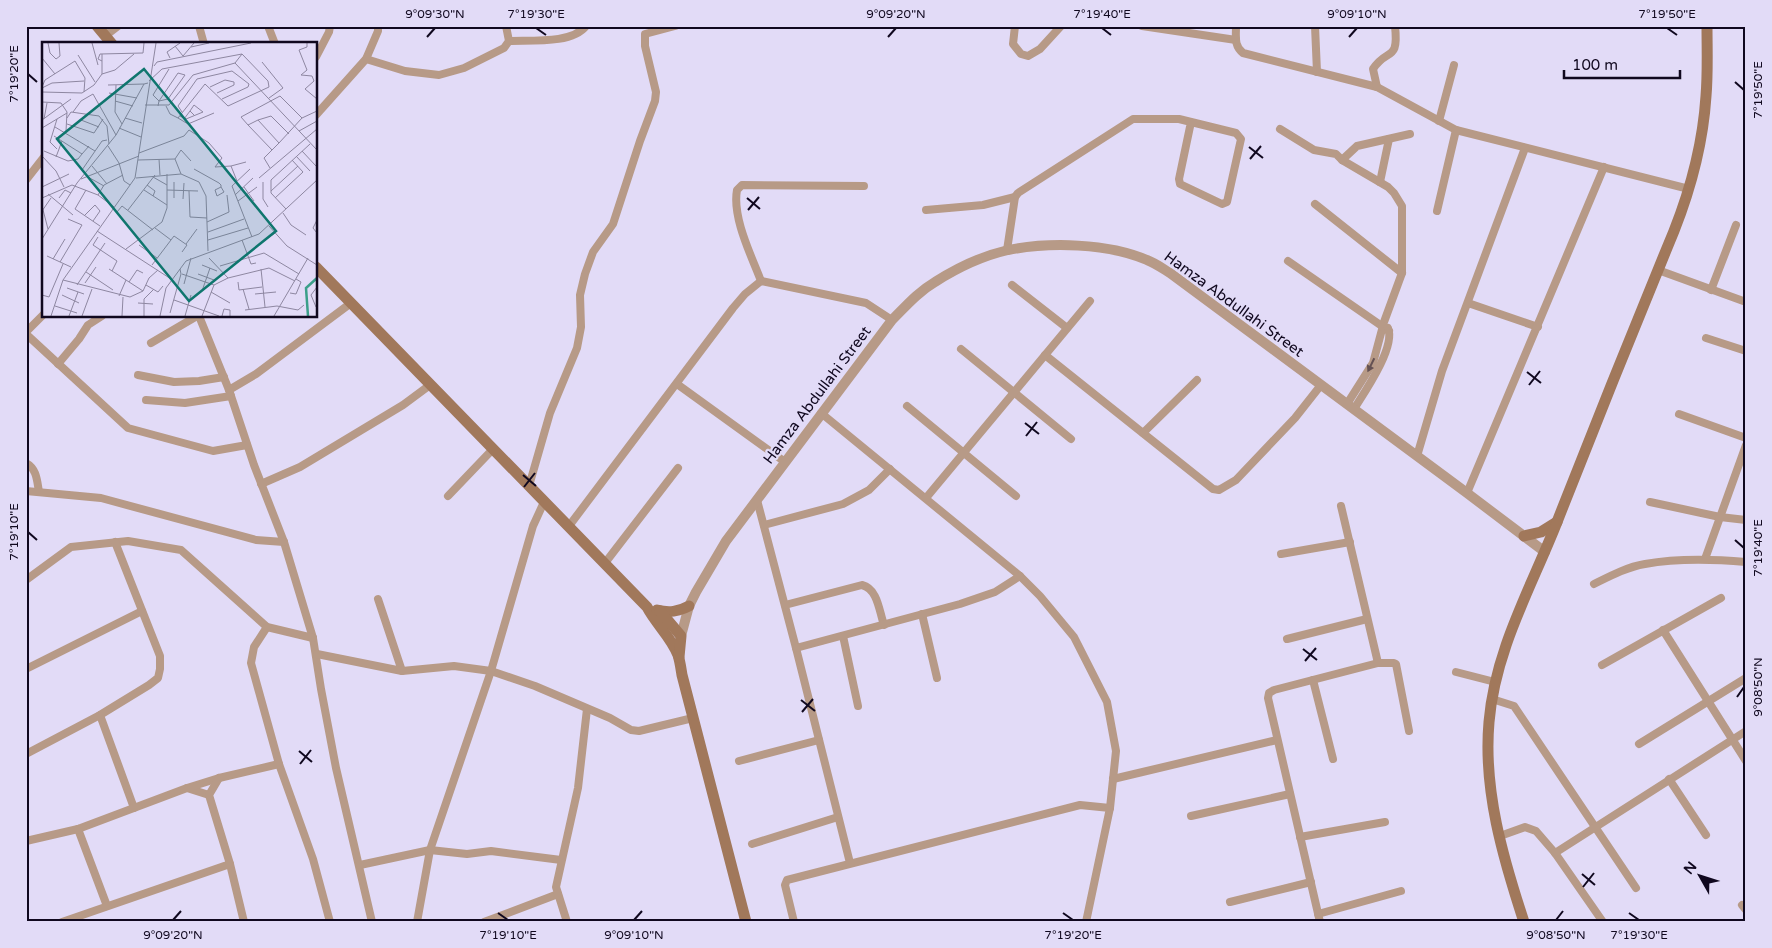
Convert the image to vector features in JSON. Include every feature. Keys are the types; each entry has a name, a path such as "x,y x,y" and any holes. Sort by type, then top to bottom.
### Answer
{"main road":[{"path":"97,26 109,40"},
{"path":"1524,922 1506,867 1492,806 1488,776 1488,752 1494,682 1516,618 1545,552 1674,231 1689,189 1704,123 1707,26"},
{"path":"318,269 544,502 570,526 647,607 666,634 679,657 746,922"},
{"path":"1524,536 1541,532 1557,522"},
{"path":"647,607 669,612 681,611 689,606"},
{"path":"660,611 681,636 679,657"},
{"path":"666,634 681,636"}],"street":[{"path":"199,26 203,42"},
{"path":"268,26 273,42"},
{"path":"318,53 330,32 330,26"},
{"path":"318,110 366,58 378,31 378,26"},
{"path":"506,26 509,42"},
{"path":"366,58 405,71 440,75 464,68 504,48 509,42 560,39 581,32 586,26"},
{"path":"529,486 550,413 577,348 581,327 580,295 584,274 593,252 613,224 655,101 656,92 645,46 645,34 675,26"},
{"path":"1015,26 1013,44 1021,54 1028,56 1040,49 1061,26"},
{"path":"1142,26 1236,40"},
{"path":"1236,26 1238,50 1243,53 1377,87 1456,130 1689,189"},
{"path":"1315,26 1317,72"},
{"path":"1377,87 1373,69 1396,49 1395,26"},
{"path":"109,40 117,27"},
{"path":"1439,121 1454,65"},
{"path":"1007,250 1015,197 1018,193 1133,120 1172,119 1191,122 1236,133 1240,136 1241,139 1227,202 1222,204 1180,184 1179,179 1191,122"},
{"path":"1280,129 1314,150 1336,154 1342,160 1380,182 1394,193 1402,206 1402,273 1373,363 1350,406"},
{"path":"1437,211 1456,130"},
{"path":"1342,160 1357,146 1410,134"},
{"path":"1380,182 1389,139"},
{"path":"1417,456 1442,371 1525,148"},
{"path":"26,180 42,160"},
{"path":"1468,492 1604,167"},
{"path":"761,280 740,223 735,197 737,190 742,185 864,186"},
{"path":"926,210 983,204 1015,197"},
{"path":"1315,204 1402,273"},
{"path":"1711,290 1736,225"},
{"name":"Hamza Abdullahi Street","path":"681,636 689,606 726,541 820,413 892,320 920,292 965,265 1007,250 1042,246 1081,246 1122,252 1147,260 1170,273 1468,492 1545,552"},
{"path":"1288,261 1386,327"},
{"path":"1658,270 1746,302"},
{"path":"761,280 866,303 892,320"},
{"path":"570,526 733,308 761,280"},
{"path":"1012,285 1067,328"},
{"path":"926,498 1090,301"},
{"path":"146,400 185,403 230,393 350,303"},
{"path":"1468,303 1538,327"},
{"path":"42,316 26,333 123,424 134,430 213,451 247,445"},
{"path":"58,364 80,339 88,325 99,318"},
{"path":"150,343 194,318"},
{"path":"199,318 224,376 247,445 284,542 313,638 336,768 372,922"},
{"path":"1706,338 1746,351"},
{"path":"961,349 1015,391 1071,439"},
{"path":"1045,355 1213,489 1219,490 1236,480 1295,418 1321,385"},
{"path":"138,375 174,382 199,381 224,376"},
{"path":"1143,433 1198,380"},
{"path":"677,384 785,462"},
{"path":"262,484 300,467 403,405 430,385"},
{"path":"906,406 1016,496"},
{"path":"820,413 1020,576 1040,596 1074,637 1107,702 1116,751 1110,808 1086,922"},
{"path":"1679,414 1746,438"},
{"path":"1705,559 1746,445"},
{"path":"448,496 493,449"},
{"path":"26,463 32,466 35,471 39,492"},
{"path":"605,563 678,468"},
{"path":"764,525 843,504 869,490 890,469"},
{"path":"26,491 101,498 256,540 284,542"},
{"path":"757,500 850,863"},
{"path":"417,922 430,850 491,671 533,526 544,502"},
{"path":"1650,502 1720,517 1746,520"},
{"path":"1342,506 1378,663"},
{"path":"26,580 70,547 128,541 181,550 267,627 313,638"},
{"path":"26,754 100,714 158,678 160,656 115,542"},
{"path":"1281,554 1350,542"},
{"path":"1594,584 1615,573 1644,564 1705,559 1746,562"},
{"path":"796,648 995,592 1020,576"},
{"path":"785,605 862,585 869,587 873,592 884,624"},
{"path":"1602,665 1721,598"},
{"path":"378,599 402,671"},
{"path":"26,669 142,611"},
{"path":"922,614 937,678"},
{"path":"1287,639 1367,619"},
{"path":"267,627 254,647 251,664 279,764 313,859 330,922"},
{"path":"1663,630 1746,761"},
{"path":"843,636 858,706"},
{"path":"317,654 402,671 454,666 491,671 535,686 610,718 631,730 639,731 693,718"},
{"path":"1401,891 1319,918 1268,698 1269,693 1274,690 1378,663 1391,662 1396,664 1409,731"},
{"path":"1456,672 1494,682"},
{"path":"1639,744 1746,678"},
{"path":"1313,680 1333,759"},
{"path":"1492,698 1514,706 1636,888"},
{"path":"567,922 556,887 578,788 587,709"},
{"path":"100,714 134,808"},
{"path":"1555,853 1746,731"},
{"path":"739,761 819,740"},
{"path":"1113,778 1278,740"},
{"path":"26,841 78,829 219,778 279,764"},
{"path":"219,778 209,795 230,864 244,922"},
{"path":"1670,779 1706,835"},
{"path":"187,788 209,795"},
{"path":"1190,816 1290,794"},
{"path":"794,922 785,886 787,880 1080,805 1110,808"},
{"path":"752,844 838,817"},
{"path":"1300,837 1385,822"},
{"path":"1500,836 1526,828 1536,831 1555,853 1603,922"},
{"path":"78,829 107,906"},
{"path":"360,865 430,850 466,854 491,851 561,860"},
{"path":"62,922 230,864"},
{"path":"1230,902 1311,882"},
{"path":"484,922 558,894"}]}
